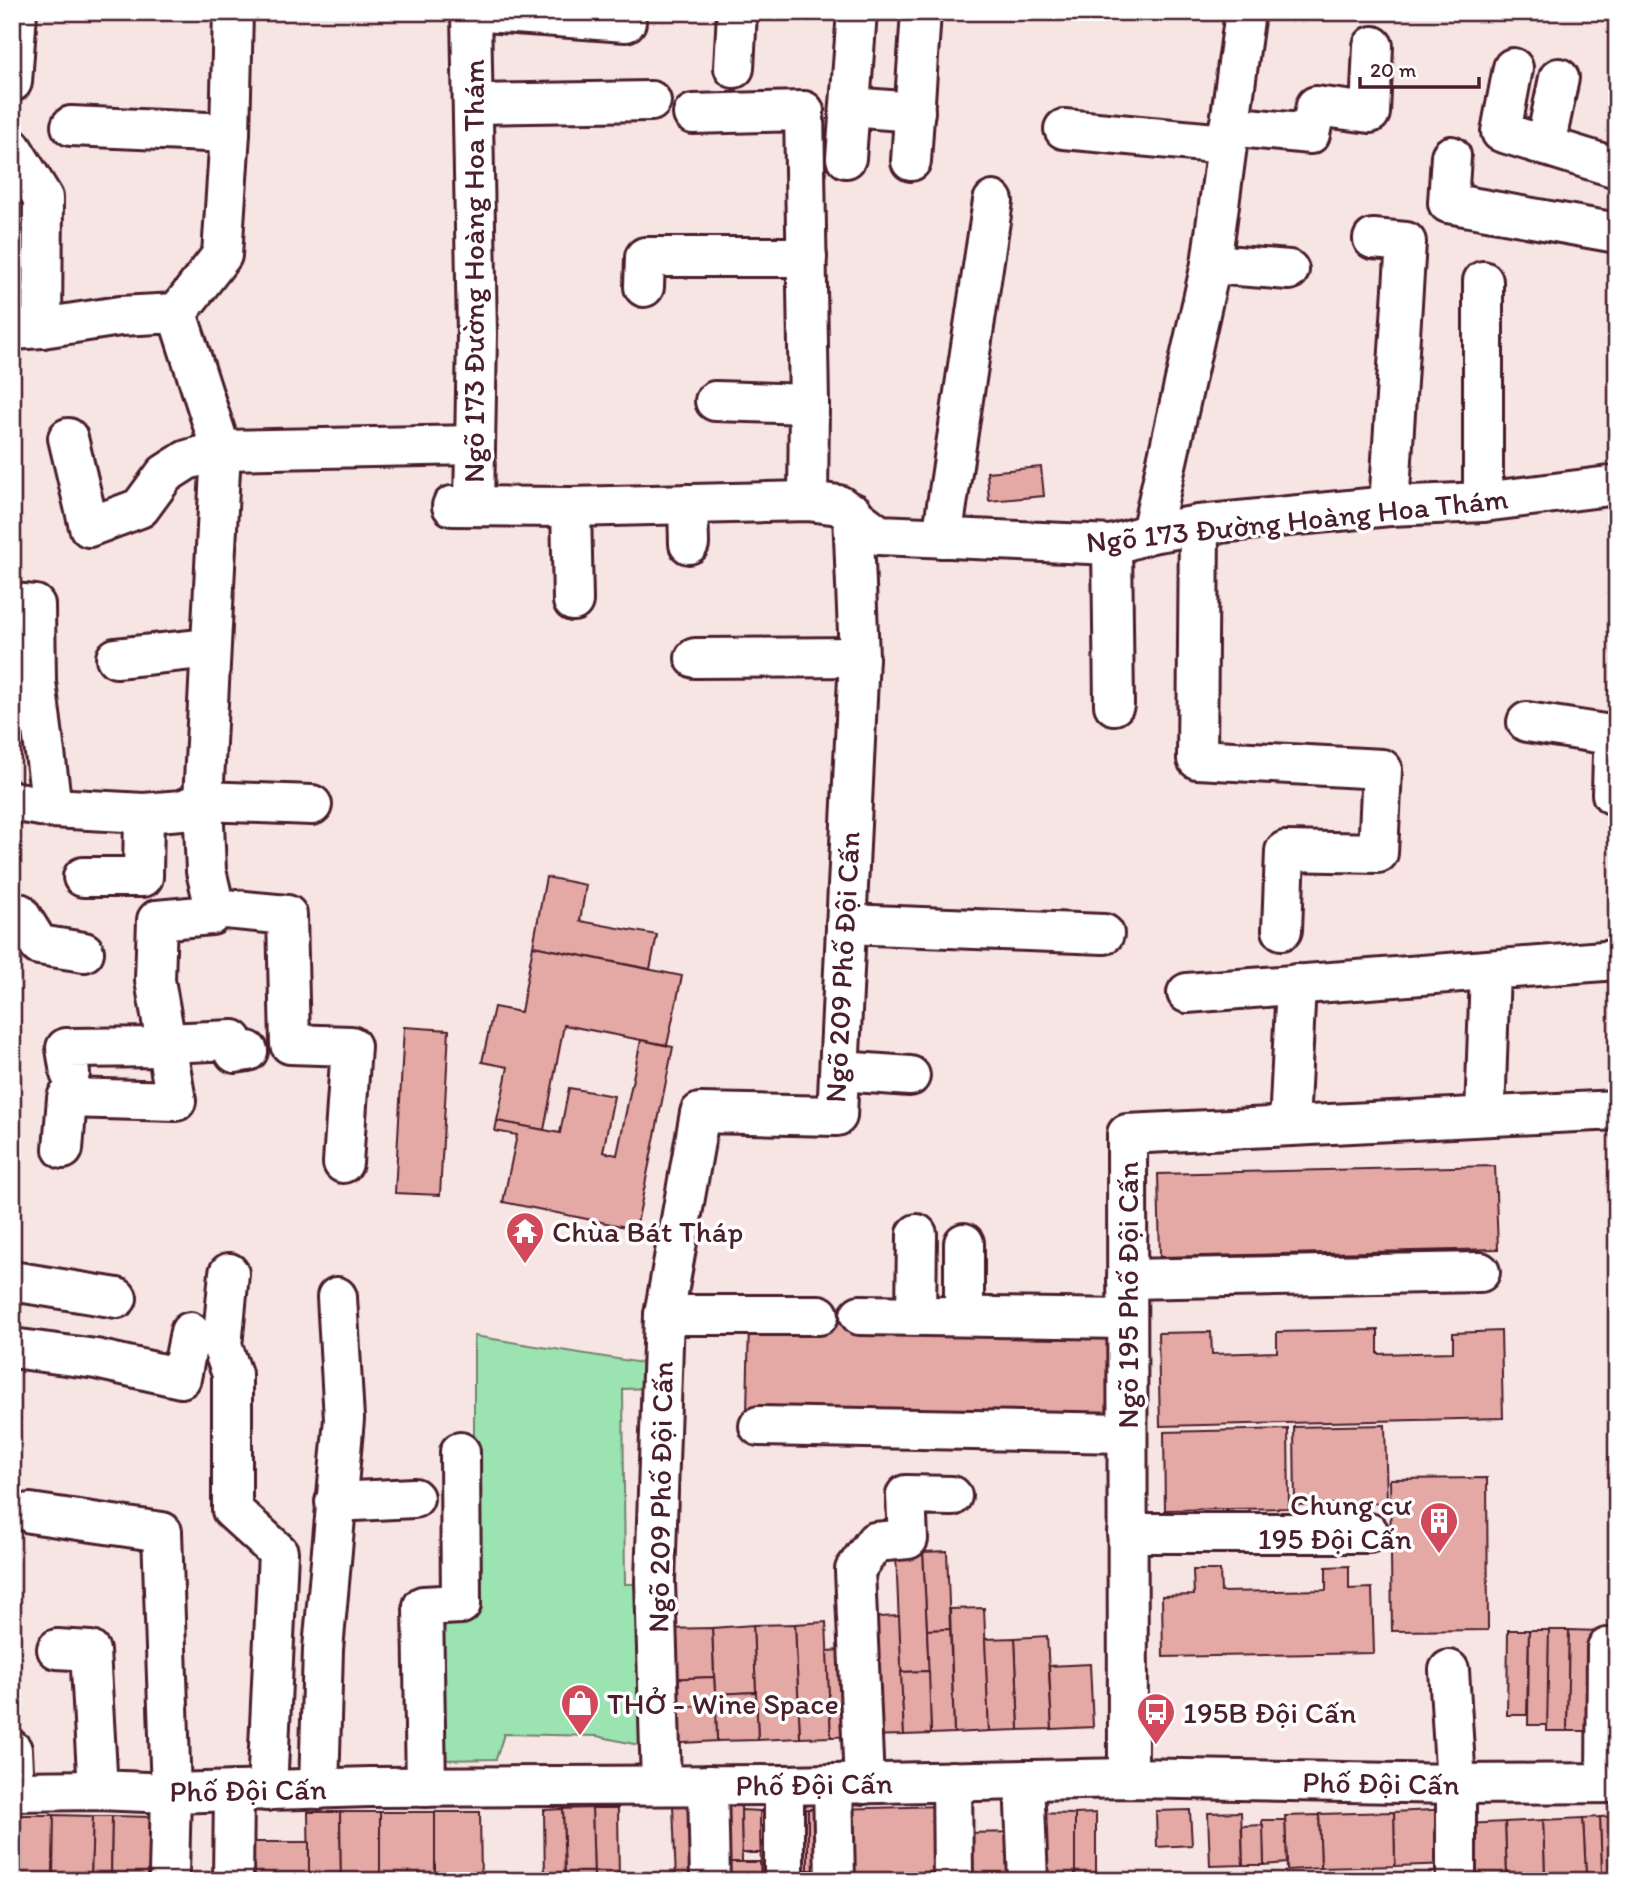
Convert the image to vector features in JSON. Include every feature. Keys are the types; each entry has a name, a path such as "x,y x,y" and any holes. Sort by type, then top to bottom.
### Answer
{"street":[{"path":"12,82 17,12"},
{"path":"12,148 43,198 27,329 120,316 177,313 222,255 230,133 233,12"},
{"name":"Ngõ 173 Đường Hoàng Hoa Thám","path":"471,12 477,279 475,444 463,506 571,507 808,501 839,505 879,535 1112,545 1152,533 1199,525 1389,506 1483,502 1617,485"},
{"path":"485,12 626,22"},
{"path":"734,68 737,12"},
{"path":"846,158 857,12"},
{"path":"911,161 921,12"},
{"path":"1152,533 1211,264 1245,12"},
{"path":"1064,130 1227,135 1310,134 1315,106 1370,113 1373,46"},
{"path":"1513,68 1501,132 1617,168"},
{"path":"1545,146 1559,78"},
{"path":"473,104 650,101"},
{"path":"850,107 915,112"},
{"path":"694,114 804,111 808,501"},
{"path":"71,126 230,133"},
{"path":"1451,156 1448,203 1617,233"},
{"path":"942,538 993,201"},
{"path":"1373,239 1406,242 1389,506"},
{"path":"644,287 645,257 807,257"},
{"path":"1211,264 1289,270"},
{"path":"1483,281 1483,502"},
{"path":"64,1149 67,1098 176,1101 155,981 158,920 211,915 215,908 206,871 203,801 220,450 177,313"},
{"path":"715,401 809,404"},
{"path":"68,438 89,527 140,508 165,474 187,460 220,450 475,444"},
{"path":"688,504 689,544"},
{"path":"571,507 573,601"},
{"name":"Ngõ 209 Phố Đội Cấn","path":"661,1784 655,1581 664,1315 700,1113 837,1116 859,657 853,513"},
{"path":"1199,525 1197,759 1382,769 1378,853 1285,851 1282,930"},
{"path":"1112,545 1114,705"},
{"path":"12,603 34,605 36,682 52,808"},
{"path":"116,658 210,648"},
{"path":"695,658 859,657"},
{"path":"1527,722 1615,745 1612,802"},
{"path":"12,801 52,808 144,813 182,810 203,801 312,805"},
{"path":"83,877 143,877 144,813"},
{"path":"215,908 287,915 290,1044 351,1046 343,1163"},
{"path":"12,912 19,913 39,945 84,952"},
{"path":"846,924 1104,934"},
{"path":"1187,993 1617,960"},
{"path":"1485,1116 1490,970"},
{"path":"1289,1126 1296,984"},
{"path":"79,1047 233,1040 234,1052 248,1051"},
{"path":"840,1071 910,1076"},
{"name":"Ngõ 195 Phố Đội Cấn","path":"1128,1778 1128,1134 1617,1110"},
{"path":"916,1315 917,1234"},
{"path":"964,1243 964,1315"},
{"path":"1127,1279 1480,1272"},
{"path":"229,1273 222,1346 232,1374 232,1510 278,1552 251,1791 233,1881"},
{"path":"12,1281 117,1298"},
{"path":"319,1789 323,1649 344,1419 337,1297"},
{"path":"664,1315 819,1315"},
{"path":"860,1315 1127,1319"},
{"path":"12,1348 96,1359 181,1378 190,1332"},
{"path":"759,1426 1127,1433"},
{"path":"426,1787 423,1606 461,1604 460,1452"},
{"path":"835,1881 849,1784 855,1570 875,1542 908,1539 906,1495 952,1496"},
{"path":"335,1502 414,1498"},
{"path":"30,1513 162,1532 171,1793 169,1874"},
{"path":"1128,1533 1369,1533"},
{"path":"1608,1648 1611,1783"},
{"path":"57,1649 90,1651 98,1790"},
{"path":"1449,1670 1456,1784 1456,1881"},
{"path":"12,1751 13,1791"},
{"name":"Phố Đội Cấn","path":"13,1791 171,1793 1128,1778 1456,1784 1611,1783"},
{"path":"1024,1780 1028,1881"},
{"path":"952,1781 953,1881"},
{"path":"708,1785 710,1881"},
{"path":"783,1785 784,1881"}],"green space":[{"path":"474,1336 655,1365 655,1388 623,1389 625,1584 650,1584 652,1748 597,1736 504,1734 496,1759 440,1760 439,1612 474,1611"}],"building":[{"path":"1041,467 1044,496 989,501 987,472"},
{"path":"546,877 586,885 580,921 657,935 650,969 533,946"},
{"path":"533,946 682,976 667,1045 564,1025 544,1130 497,1121 508,1067 482,1062 494,1007 521,1012"},
{"path":"404,1027 449,1030 440,1195 395,1193"},
{"path":"641,1040 673,1047 636,1229 503,1202 517,1135 495,1131 497,1121 560,1133 569,1088 614,1096 603,1152 617,1155"},
{"path":"1495,1166 1498,1249 1160,1257 1158,1174"},
{"path":"749,1320 1124,1327 1123,1420 747,1413"},
{"path":"1378,1330 1378,1354 1453,1352 1453,1333 1501,1331 1503,1418 1160,1426 1158,1333 1211,1332 1212,1354 1277,1352 1277,1332"},
{"path":"1385,1425 1387,1503 1295,1505 1294,1427"},
{"path":"1288,1429 1289,1508 1165,1510 1164,1432"},
{"name":"Chung cư 195 Đội Cấn","path":"1487,1478 1488,1630 1392,1631 1390,1479"},
{"path":"947,1551 950,1629 927,1630 923,1552"},
{"path":"923,1552 929,1671 901,1672 896,1553"},
{"path":"1349,1566 1349,1589 1372,1588 1374,1653 1163,1657 1162,1596 1194,1595 1193,1570 1220,1570 1221,1592 1326,1590 1326,1567"},
{"path":"984,1608 989,1731 954,1733 950,1609"},
{"path":"899,1616 904,1735 865,1736 859,1618"},
{"path":"826,1622 831,1737 800,1738 795,1624"},
{"path":"795,1624 800,1738 758,1740 753,1625"},
{"path":"753,1625 756,1692 715,1694 712,1628"},
{"path":"712,1628 714,1677 663,1679 661,1629"},
{"path":"950,1629 954,1733 931,1734 927,1630"},
{"path":"1508,1630 1529,1630 1527,1715 1507,1715"},
{"path":"1529,1630 1549,1630 1548,1725 1528,1725"},
{"path":"1549,1630 1569,1630 1567,1731 1547,1731"},
{"path":"1569,1630 1600,1631 1599,1731 1567,1731"},
{"path":"1047,1636 1052,1729 1019,1730 1015,1638"},
{"path":"1015,1638 1019,1730 989,1731 985,1639"},
{"path":"856,1649 859,1736 831,1737 827,1651"},
{"path":"1090,1664 1093,1727 1052,1729 1049,1666"},
{"path":"929,1671 931,1734 904,1735 901,1672"},
{"path":"714,1677 716,1706 665,1707 663,1679"},
{"path":"756,1692 758,1740 717,1741 715,1694"},
{"path":"716,1706 717,1741 666,1744 665,1707"},
{"path":"741,1802 742,1862 715,1862 715,1803"},
{"path":"702,1805 705,1881 676,1881 673,1806"},
{"path":"942,1806 944,1872 839,1875 837,1809"},
{"path":"592,1808 618,1808 619,1881 594,1881"},
{"path":"592,1808 594,1881 565,1881 563,1809"},
{"path":"831,1808 832,1870 808,1870 808,1809"},
{"path":"563,1809 565,1881 545,1881 544,1810"},
{"path":"786,1809 808,1809 808,1870 787,1871"},
{"path":"1450,1809 1452,1864 1395,1866 1394,1812"},
{"path":"741,1810 760,1811 761,1853 742,1853"},
{"path":"781,1810 781,1881 761,1881 760,1811"},
{"path":"1190,1810 1192,1845 1157,1847 1156,1811"},
{"path":"308,1812 340,1812 341,1881 309,1881"},
{"path":"340,1812 380,1812 380,1881 341,1881"},
{"path":"380,1812 435,1812 435,1881 380,1881"},
{"path":"435,1812 480,1812 481,1881 435,1881"},
{"path":"1241,1812 1243,1865 1210,1866 1208,1813"},
{"path":"1394,1812 1395,1866 1321,1868 1319,1814"},
{"path":"1031,1813 1075,1814 1075,1881 1032,1881"},
{"path":"1096,1813 1096,1881 1075,1881 1075,1814"},
{"path":"12,1815 54,1815 53,1881 12,1881"},
{"path":"54,1815 93,1816 91,1881 53,1881"},
{"path":"1319,1815 1321,1868 1287,1870 1285,1816"},
{"path":"93,1816 112,1816 111,1881 91,1881"},
{"path":"112,1816 153,1817 152,1881 111,1881"},
{"path":"1617,1816 1617,1873 1602,1874 1600,1817"},
{"path":"1600,1817 1602,1874 1586,1875 1583,1818"},
{"path":"1583,1818 1586,1875 1545,1877 1543,1820"},
{"path":"1262,1820 1285,1820 1287,1863 1264,1865"},
{"path":"1543,1820 1545,1877 1507,1879 1505,1822"},
{"path":"1505,1822 1507,1879 1467,1881 1465,1824"},
{"path":"1263,1825 1264,1865 1243,1865 1242,1826"},
{"path":"1021,1832 1023,1881 964,1881 963,1833"},
{"path":"245,1842 309,1842 309,1881 245,1881"},
{"path":"715,1862 760,1862 761,1881 715,1881"},
{"path":"832,1870 832,1881 787,1881 787,1871"}],"place":[{"name":"Chùa Bát Tháp","path":"525,1265"},
{"name":"Chung cư 195 Đội Cấn","path":"1439,1555"},
{"name":"THỞ - Wine Space","path":"580,1737"},
{"name":"195B Đội Cấn","path":"1156,1746"}]}
